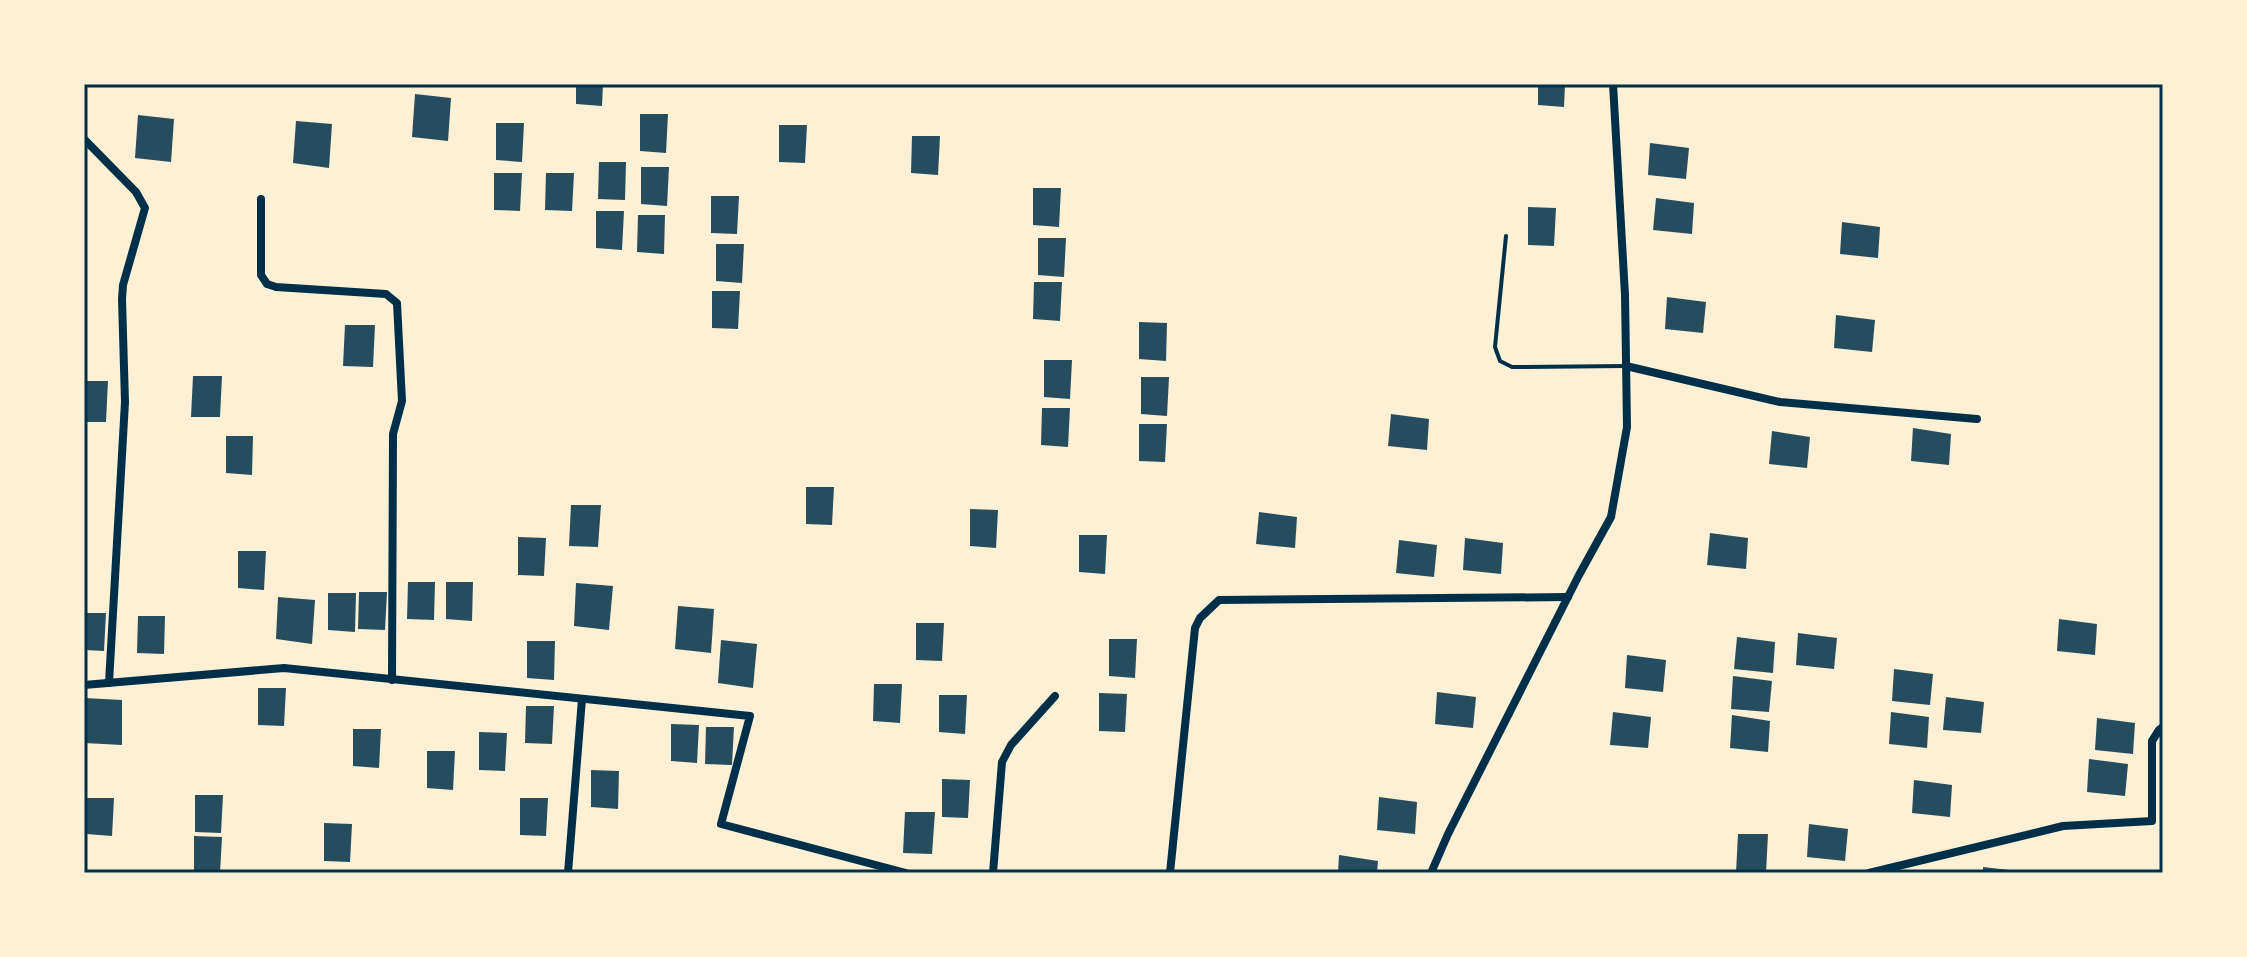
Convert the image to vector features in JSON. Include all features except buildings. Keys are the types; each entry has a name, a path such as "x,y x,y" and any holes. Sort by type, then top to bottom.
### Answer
{"street":[{"path":"1431,873 1448,834 1611,517 1627,427 1625,295 1613,84"},
{"path":"84,139 136,192 145,208 123,285 125,402 109,683"},
{"path":"261,199 261,275 267,284 386,294 397,303 402,401 393,434 392,680"},
{"path":"1626,366 1780,402 1977,419"},
{"path":"1170,873 1195,628 1200,618 1219,600 1568,597"},
{"path":"84,685 284,668 750,716 721,824 906,873"},
{"path":"993,873 1002,762 1011,745 1055,696"},
{"path":"568,873 582,699"},
{"path":"2152,821 2152,741 2163,727"},
{"path":"1869,873 2063,826 2163,821"}],"lane":[{"path":"1506,236 1495,347 1500,361 1512,367 1626,366"}]}
